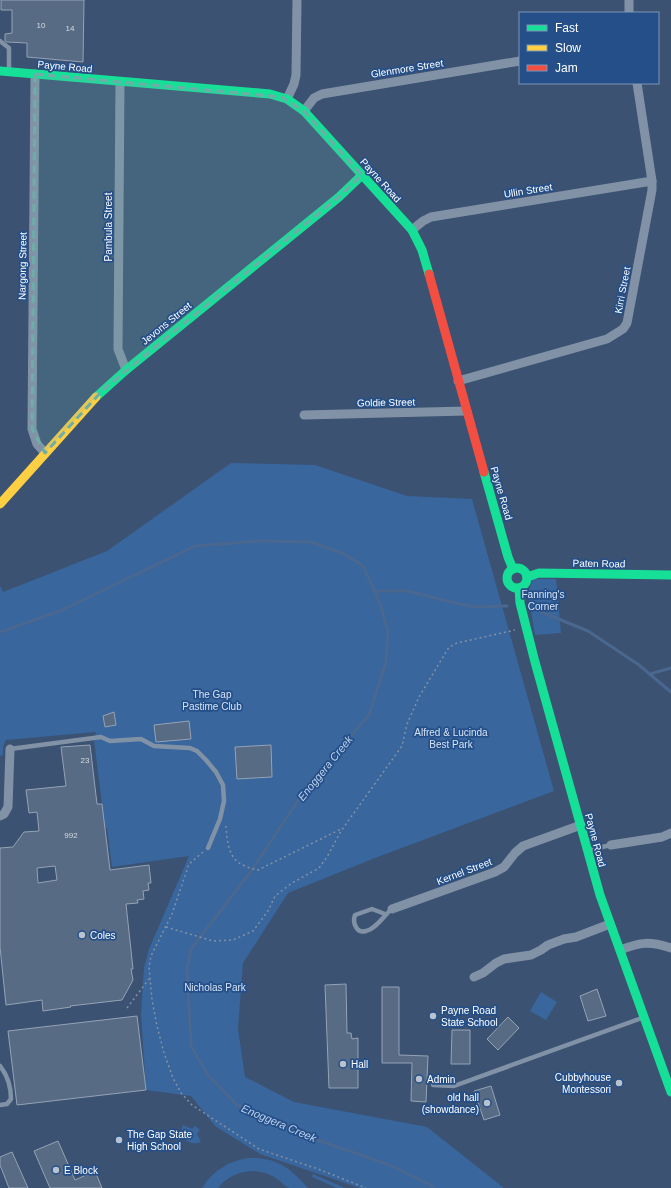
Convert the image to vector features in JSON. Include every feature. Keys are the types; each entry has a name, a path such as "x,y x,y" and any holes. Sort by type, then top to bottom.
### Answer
{"main road":[{"name":"Payne Road","path":"5,71 270,94 288,99 304,111 412,230 422,250 506,551 513,569"},
{"name":"Jevons Street","path":"0,504 103,390 339,197 362,175"},
{"path":"513,569 522,570 526,577 525,583 519,588 511,586 508,580 508,575 513,569"},
{"name":"Paten Road","path":"526,577 539,573 671,575"},
{"name":"Payne Road","path":"519,588 520,603 600,895 671,1092"}],"street":[{"path":"288,99 296,75 297,0"},
{"path":"629,0 629,12"},
{"name":"Glenmore Street","path":"304,111 314,98 322,94 519,61"},
{"name":"Nargong Street","path":"35,74 32,429 37,444 45,453"},
{"name":"Pambula Street","path":"120,82 118,349 126,370"},
{"name":"Kirri Street","path":"458,381 607,339 623,329 627,323 652,190 652,181 637,84"},
{"name":"Ullin Street","path":"412,230 423,221 431,217 652,181"},
{"name":"Goldie Street","path":"304,415 467,411"},
{"path":"0,816 4,814 8,807 10,749"},
{"name":"Kernel Street","path":"389,912 495,872 504,867 515,853 523,846 581,825"},
{"path":"610,844 662,837 671,833"},
{"path":"474,977 483,973 504,959 531,955 542,950 548,945 564,939 576,937 610,924"},
{"path":"620,950 643,943 655,943 671,948"}],"lane":[{"path":"0,41 9,48 5,71"},
{"path":"10,749 101,737 110,741 141,739 154,746 190,748 197,751 216,772 223,785 224,801 220,819 208,848"},
{"path":"587,850 610,844"},
{"path":"372,909 389,912 373,928 366,932 360,931 356,928 354,922 355,915 372,909"},
{"path":"433,1085 454,1086 644,1017"},
{"path":"0,1066 6,1073 11,1088 11,1099 7,1104 0,1105"}],"path":[{"path":"166,927 214,941 233,940 253,931 268,911 275,896 292,883 319,868 327,857 343,828 402,746 407,724 419,697 449,647 457,643 514,630 517,636"},
{"path":"220,819 225,821 228,847 236,861 258,870 343,828"},
{"path":"208,848 189,864 172,914 152,956 149,967 153,1007 164,1053 173,1078 181,1092 192,1105 259,1149 318,1169 366,1188"},
{"path":"127,1008 149,979"}],"highlighted area":[{"path":"35,74 282,97 304,111 362,175 339,197 103,390 45,453 32,429"}],"green space":[{"path":"231,463 315,465 407,496 472,499 554,791 375,858 288,893 243,963 238,1029 245,1077 294,1102 427,1127 504,1188 360,1188 260,1154 215,1126 191,1096 146,1090 141,1014 144,968 149,949 189,856 112,867 107,828 105,828 94,740 96,732 6,740 3,747 3,755 0,756 0,586 3,592 107,551"},
{"name":"Fanning's Corner","path":"533,579 556,579 561,633 535,635 528,593"},
{"path":"541,992 557,1002 546,1020 530,1011"},
{"path":"183,1125 192,1129 195,1126 200,1130 197,1134 201,1142 192,1143 186,1140 182,1133"},
{"path":"248,1158 267,1159 282,1165 289,1169 308,1188 289,1188 276,1178 267,1174 252,1171 237,1174 223,1182 218,1188 202,1188 211,1176 222,1167 234,1161"},
{"path":"313,1174 345,1188 337,1188 312,1177"}],"building":[{"path":"1,0 84,0 83,62 27,57 27,43 5,41 5,34 12,33 12,10 1,10"},
{"path":"114,712 116,725 105,727 103,716"},
{"path":"189,721 191,739 156,742 154,725"},
{"path":"90,745 97,804 102,804 110,870 149,865 151,883 148,883 149,890 143,891 144,899 137,900 138,903 126,904 133,980 122,1000 70,1006 71,1007 43,1011 42,1000 6,1005 0,947 0,848 13,847 24,832 39,831 37,812 29,813 26,790 66,786 61,747","holes":["55,866 57,880 38,883 37,868"]},
{"path":"271,745 272,777 237,779 235,747"},
{"name":"Hall","path":"346,984 347,1033 351,1033 352,1039 358,1038 358,1088 329,1088 325,985"},
{"path":"382,987 399,987 399,1055 428,1056 426,1102 411,1101 412,1063 382,1063"},
{"path":"597,989 606,1016 588,1021 580,996"},
{"path":"137,1016 146,1090 17,1105 8,1031"},
{"path":"508,1017 519,1028 498,1050 487,1039"},
{"path":"452,1030 470,1030 470,1064 451,1064"},
{"name":"old hall (showdance)","path":"491,1086 500,1115 484,1120 474,1091"},
{"name":"E Block","path":"58,1141 75,1180 95,1171 102,1188 50,1188 34,1151"},
{"path":"12,1152 28,1188 9,1188 0,1165 0,1157"}],"waterway":[{"name":"Enoggera Creek","path":"0,632 60,611 195,546 259,541 311,542 344,554 363,566 375,591 388,632 386,662 369,715 309,784 249,874 191,949 187,970 191,1046 208,1075 237,1105 323,1142 387,1164 431,1185 434,1188"},
{"path":"375,591 408,591 474,607 507,606"},
{"path":"539,611 588,631 639,665 671,692"},
{"path":"650,674 671,668"}],"traffic: fast":[{"path":"0,71 270,94 287,99 304,111 412,230 422,250 429,274"},
{"path":"96,397 126,370 339,197 362,175"},
{"path":"484,472 508,557 513,569"},
{"path":"517,568 524,571 527,578 524,585 517,588 510,585 507,578 510,571 517,568"},
{"path":"527,577 539,573 671,575"},
{"path":"519,588 520,603 535,662 600,895 671,1092"}],"traffic: slow":[{"path":"0,504 96,397"}],"traffic: jam":[{"path":"429,274 484,472"}],"place":[{"name":"Coles","path":"82,935"},
{"name":"Payne Road State School","path":"433,1016"},
{"name":"Hall","path":"343,1064"},
{"name":"Admin","path":"419,1079"},
{"name":"Cubbyhouse Montessori","path":"619,1083"},
{"name":"old hall (showdance)","path":"487,1103"},
{"name":"The Gap State High School","path":"119,1140"},
{"name":"E Block","path":"56,1170"}],"park label":[{"name":"The Gap Pastime Club","path":"212,700"},
{"name":"Alfred & Lucinda Best Park","path":"451,738"},
{"name":"Nicholas Park","path":"215,987"}]}
